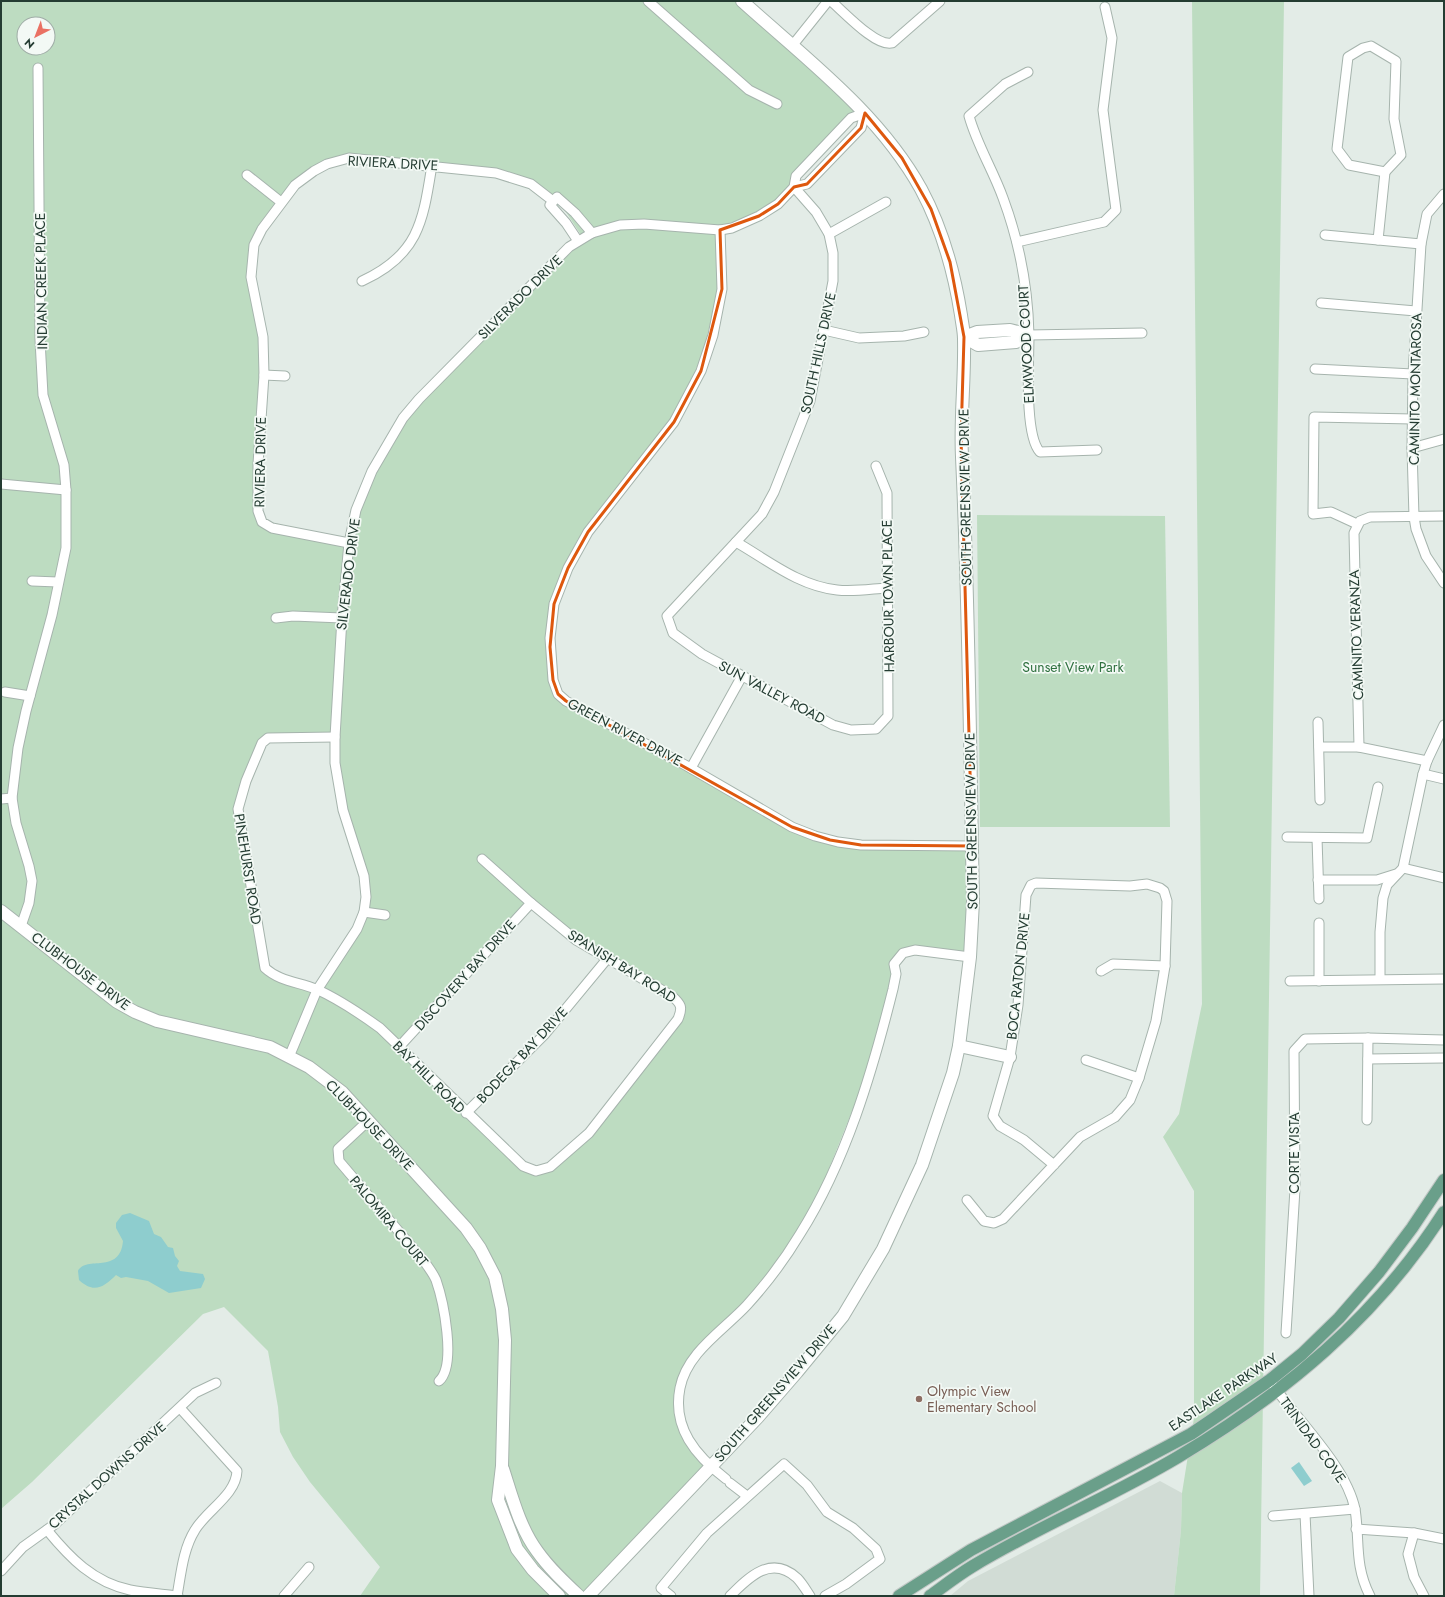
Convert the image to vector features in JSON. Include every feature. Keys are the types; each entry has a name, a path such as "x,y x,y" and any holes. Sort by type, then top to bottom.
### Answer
{"main road":[{"name":"EASTLAKE PARKWAY","path":"899,1596 971,1550 1191,1434 1270,1380 1302,1354 1339,1318 1379,1272 1412,1228 1444,1180"},
{"name":"EASTLAKE PARKWAY","path":"930,1596 973,1566 1177,1458 1278,1392 1328,1349 1391,1285 1424,1244 1444,1212"},
{"path":"1088,1488 1094,1503"}],"street":[{"path":"648,1 749,90 777,104"},
{"name":"SOUTH GREENSVIEW DRIVE","path":"588,1596 758,1417 824,1341 843,1316 883,1248 922,1165 953,1073 959,1046 970,957 973,901 965,525 961,438 964,337 950,262 931,209 902,158 865,113 742,1"},
{"path":"792,46 830,1 876,40 888,44 892,43 940,1"},
{"path":"1017,242 1104,222 1116,210 1103,110 1112,38 1105,7"},
{"path":"1378,240 1385,172 1401,155 1394,119 1396,61 1371,46 1363,48 1348,57 1337,148 1349,165 1385,172"},
{"name":"INDIAN CREEK PLACE","path":"21,926 29,904 32,881 16,823 12,798 19,742 52,615 66,548 66,490 64,465 43,395 40,340 38,68"},
{"name":"ELMWOOD COURT","path":"1028,72 1005,84 970,116 977,140 1003,198 1017,242 1029,335 1028,364 1031,433 1037,448 1045,453 1097,450"},
{"name":"SILVERADO DRIVE","path":"794,187 807,184 840,150 861,128 865,113"},
{"name":"SILVERADO DRIVE","path":"289,1057 317,990 357,929 364,912 366,897 364,876 343,810 335,764 335,737 342,618 349,543 356,510 384,449 403,418 416,402 561,255 578,241 592,233 609,227 632,224 720,230 732,228 759,216 778,204 794,187 796,176 851,118 865,113"},
{"name":"RIVIERA DRIVE","path":"349,543 272,528 262,522 258,512 257,492 264,375 263,337 251,277 251,264 254,245 262,229 295,185 314,170 327,164 349,158 432,165 496,173 513,177 531,184 553,201"},
{"path":"362,281 385,268 400,256 411,242 424,214 432,165"},
{"path":"247,175 281,202"},
{"name":"SOUTH HILLS DRIVE","path":"670,628 667,616 762,514 774,492 810,401 833,281 833,253 829,234 816,212 794,187"},
{"name":"CAMINITO MONTAROSA","path":"1444,194 1427,214 1421,244 1413,374 1412,448 1414,517 1419,539 1426,556 1444,583"},
{"path":"578,241 566,223 550,206 558,197 575,213 592,233"},
{"path":"829,234 886,202"},
{"name":"GREEN RIVER DRIVE","path":"720,230 722,289 713,335 701,371 674,422 655,449 595,522 568,568 554,604 550,638 553,680 556,689 562,698 691,768 792,827 822,838 861,845 972,846"},
{"path":"1325,235 1421,244"},
{"path":"1321,303 1416,311"},
{"path":"824,330 859,338 904,336 924,332"},
{"path":"964,337 978,345 1016,342 1029,335 1142,333"},
{"path":"1315,369 1413,374"},
{"path":"264,375 285,376"},
{"path":"1413,419 1314,417 1313,514 1331,512 1357,524 1363,518 1370,516 1444,516"},
{"path":"1412,448 1444,439"},
{"name":"HARBOUR TOWN PLACE","path":"876,466 887,494 886,588 889,698 888,716 882,724"},
{"path":"1,484 66,490"},
{"name":"CAMINITO VERANZA","path":"1357,524 1354,533 1354,565 1359,747"},
{"path":"736,542 794,577 815,585 840,591 886,588"},
{"path":"32,581 58,582"},
{"path":"276,618 293,616 342,618"},
{"name":"SUN VALLEY ROAD","path":"670,628 673,633 702,654 833,725 851,730 876,729 882,724"},
{"path":"691,768 742,676"},
{"path":"5,692 30,696"},
{"path":"1318,722 1320,800"},
{"path":"1380,979 1380,932 1383,898 1387,885 1400,871 1423,774 1427,761 1444,726"},
{"name":"PINEHURST ROAD","path":"317,990 273,976 265,968 238,809 254,761 262,743 268,738 335,737"},
{"path":"1319,747 1359,747 1427,761"},
{"path":"1423,774 1444,779"},
{"path":"1287,837 1367,838 1378,787"},
{"path":"1,799 12,798"},
{"path":"1317,838 1319,899"},
{"name":"SPANISH BAY ROAD","path":"482,859 531,903 576,940 672,996 680,1003 682,1010 678,1019 589,1133 550,1167 536,1172"},
{"path":"1318,880 1377,880 1400,871 1444,878"},
{"name":"BOCA RATON DRIVE","path":"1054,1165 1024,1140 1000,1126 994,1119 994,1110 1010,1057 1018,1004 1026,895 1032,886 1041,882 1130,886 1147,884 1160,888 1164,892 1167,901 1165,966"},
{"name":"DISCOVERY BAY DRIVE","path":"399,1047 531,903"},
{"name":"CLUBHOUSE DRIVE","path":"1,911 117,1002 135,1012 157,1021 270,1048 309,1067 327,1080 368,1121 466,1228 480,1248 495,1276 502,1309 505,1340 502,1466 498,1500 514,1542 533,1570 559,1596"},
{"path":"364,912 385,915"},
{"path":"1319,923 1319,981"},
{"path":"747,1496 710,1467 689,1443 682,1426 678,1398 682,1381 694,1357 745,1307 770,1279 801,1233 819,1200 863,1098 893,989 896,974 894,964 899,956 903,952 915,950 970,957"},
{"name":"BODEGA BAY DRIVE","path":"466,1113 545,1034 607,959"},
{"path":"967,1200 984,1222 994,1223 1002,1219 1080,1138 1115,1117 1130,1100 1139,1078 1156,1021 1165,966 1113,964 1101,971"},
{"path":"1290,981 1444,979"},
{"name":"BAY HILL ROAD","path":"317,990 359,1013 380,1028 466,1113 523,1166 536,1172"},
{"path":"1367,1120 1368,1038"},
{"name":"CORTE VISTA","path":"1286,1333 1294,1189 1294,1051 1305,1039 1368,1038 1444,1040"},
{"path":"959,1046 1010,1057"},
{"path":"1368,1059 1444,1058"},
{"path":"1086,1060 1139,1078"},
{"name":"PALOMIRA COURT","path":"368,1121 338,1149 339,1161 424,1261 435,1278 443,1306 447,1340 446,1370 444,1377 439,1381"},
{"name":"TRINIDAD COVE","path":"1270,1380 1346,1482 1355,1509 1358,1558 1370,1596"},
{"name":"CRYSTAL DOWNS DRIVE","path":"1,1571 23,1547 47,1530 195,1393 216,1383"},
{"path":"47,1530 77,1564 97,1578 129,1590 178,1596 185,1554 192,1536 201,1522 233,1486 236,1477 236,1471 231,1463 180,1408"},
{"path":"671,1596 661,1588 707,1533 784,1464 807,1485 827,1512 853,1528 876,1549 880,1560 846,1584 825,1596"},
{"name":"CLUBHOUSE DRIVE","path":"502,1466 522,1525 536,1550 557,1575 579,1596"},
{"path":"1273,1516 1355,1509"},
{"path":"1305,1514 1309,1596"},
{"path":"1356,1529 1414,1534 1444,1539"},
{"path":"1414,1534 1408,1554 1414,1577 1424,1596"},
{"path":"284,1596 309,1568"},
{"path":"730,1596 750,1576 772,1568 786,1571 797,1578 810,1596"}],"highlighted area":[{"path":"865,113 902,158 931,209 950,262 964,337 961,438 972,846 861,845 830,840 792,827 566,701 558,694 553,680 550,647 554,604 568,568 588,532 674,422 701,371 722,289 720,230 759,216 778,204 794,187 807,184 861,128"}],"shaded area":[{"path":"1160,1481 1182,1493 1181,1530 1174,1596 950,1596 968,1581"}],"green space":[{"path":"1,1 742,1 863,110 772,203 746,217 719,226 719,275 716,297 705,346 695,372 670,419 578,539 560,575 555,592 548,645 560,694 786,821 828,836 850,840 969,843 967,953 900,954 865,1079 824,1181 810,1209 777,1262 758,1286 685,1364 679,1423 710,1461 585,1596 360,1596 380,1567 310,1482 293,1457 280,1432 278,1407 268,1351 224,1307 203,1314 32,1482 1,1509","holes":["358,154 479,171 543,191 566,212 581,235 392,429 349,540 270,522 265,519 258,506 262,338 250,249 258,226 277,201 295,185 301,175 316,165 330,159","335,737 342,806 366,895 356,931 316,989 268,967 240,794 266,740","531,900 579,938 679,1004 676,1016 587,1132 549,1163 536,1168 523,1163 399,1043"]},
{"path":"1192,1 1284,1 1260,1596 1174,1596 1181,1530 1182,1493 1194,1418 1194,1191 1163,1137 1179,1114 1202,1004"},
{"name":"Sunset View Park","path":"977,515 1165,516 1170,827 980,827"}],"water":[{"path":"130,1213 149,1221 154,1234 161,1237 168,1247 173,1248 175,1256 179,1261 177,1266 180,1271 203,1274 205,1279 201,1288 169,1293 148,1281 126,1277 121,1278 116,1275 103,1286 94,1288 89,1287 79,1280 78,1271 82,1267 88,1264 110,1261 116,1258 121,1251 123,1241 116,1228 116,1223 122,1215"},
{"path":"1299,1462 1312,1481 1304,1486 1291,1468"}],"place":[{"name":"Olympic View Elementary School","path":"919,1399"}]}
